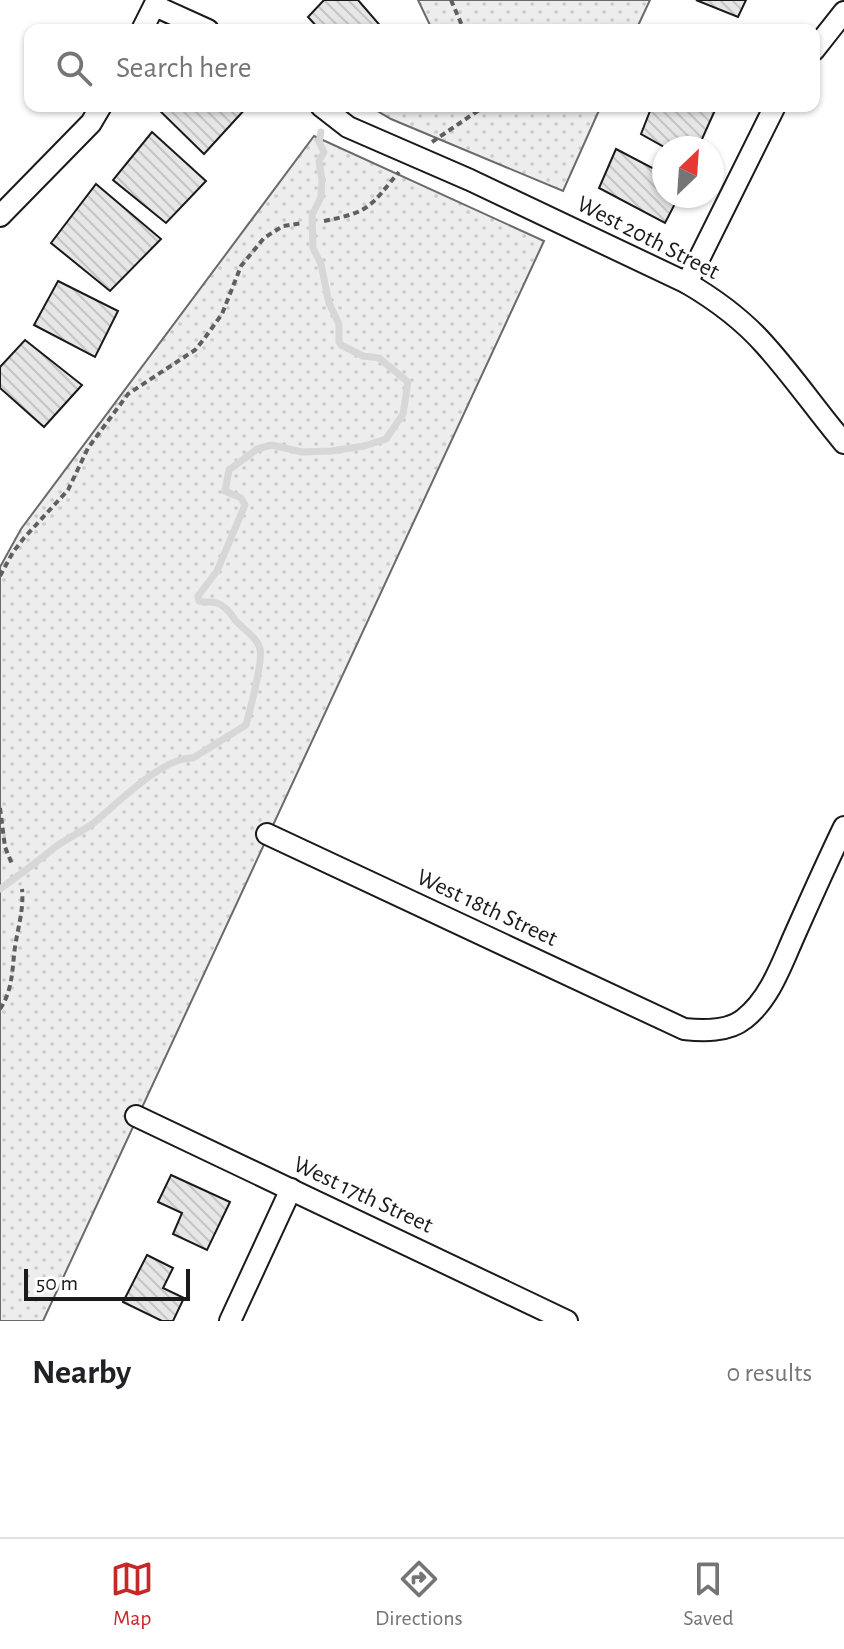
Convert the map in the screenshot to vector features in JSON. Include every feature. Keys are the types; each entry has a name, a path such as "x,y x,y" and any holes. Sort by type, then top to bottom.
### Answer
{"street":[{"path":"145,24 156,3 196,24"},
{"path":"820,42 844,12"},
{"path":"0,216 91,123 97,112"},
{"name":"West 20th Street","path":"329,112 348,127 470,180 687,283 737,317 765,345 844,443"},
{"path":"687,283 772,112"},
{"name":"West 18th Street","path":"267,834 684,1029 703,1031 742,1021 757,1005 774,980 844,827"},
{"name":"West 17th Street","path":"136,1116 567,1321"},
{"path":"230,1321 291,1189"}],"path":[{"path":"451,0 461,24"},
{"path":"324,221 351,216 366,208 381,195 412,156 476,112"},
{"path":"0,576 24,538 68,490 88,448 115,409 128,394 195,350 222,314 241,266 264,238 283,226 303,223"},
{"path":"0,808 5,847 12,864"},
{"path":"0,1009 11,985 22,889"}],"shaded area":[{"path":"418,0 650,0 639,24 430,24"},
{"path":"379,112 598,112 563,191"},
{"path":"314,136 544,241 43,1321 0,1321 0,567 21,529"}],"building":[{"path":"324,0 358,0 379,24 314,24 308,17"},
{"path":"696,0 746,0 738,17"},
{"path":"161,112 242,112 204,154"},
{"path":"650,112 714,112 703,136 652,136 652,140 641,134"},
{"path":"152,132 206,181 166,223 113,180"},
{"path":"616,149 652,168 652,208 673,208 665,223 599,188"},
{"path":"96,184 161,239 110,291 51,243"},
{"path":"58,281 118,311 95,357 34,325"},
{"path":"25,340 82,385 44,427 0,388 0,367"},
{"path":"171,1175 230,1202 207,1250 173,1234 182,1213 158,1202"},
{"path":"147,1255 173,1268 163,1288 184,1298 173,1321 162,1321 123,1302"}],"waterway":[{"path":"0,889 91,825 154,773 168,765 193,758 246,725 256,687 260,649 253,637 225,608 217,603 199,601 198,596 217,571 245,505 241,498 225,491 229,470 257,449 272,445 302,452 331,451 386,439 403,414 408,382 379,358 363,356 339,342 339,324 329,303 321,264 313,248 312,215 321,197 319,161 324,152 319,142 321,132"}]}
